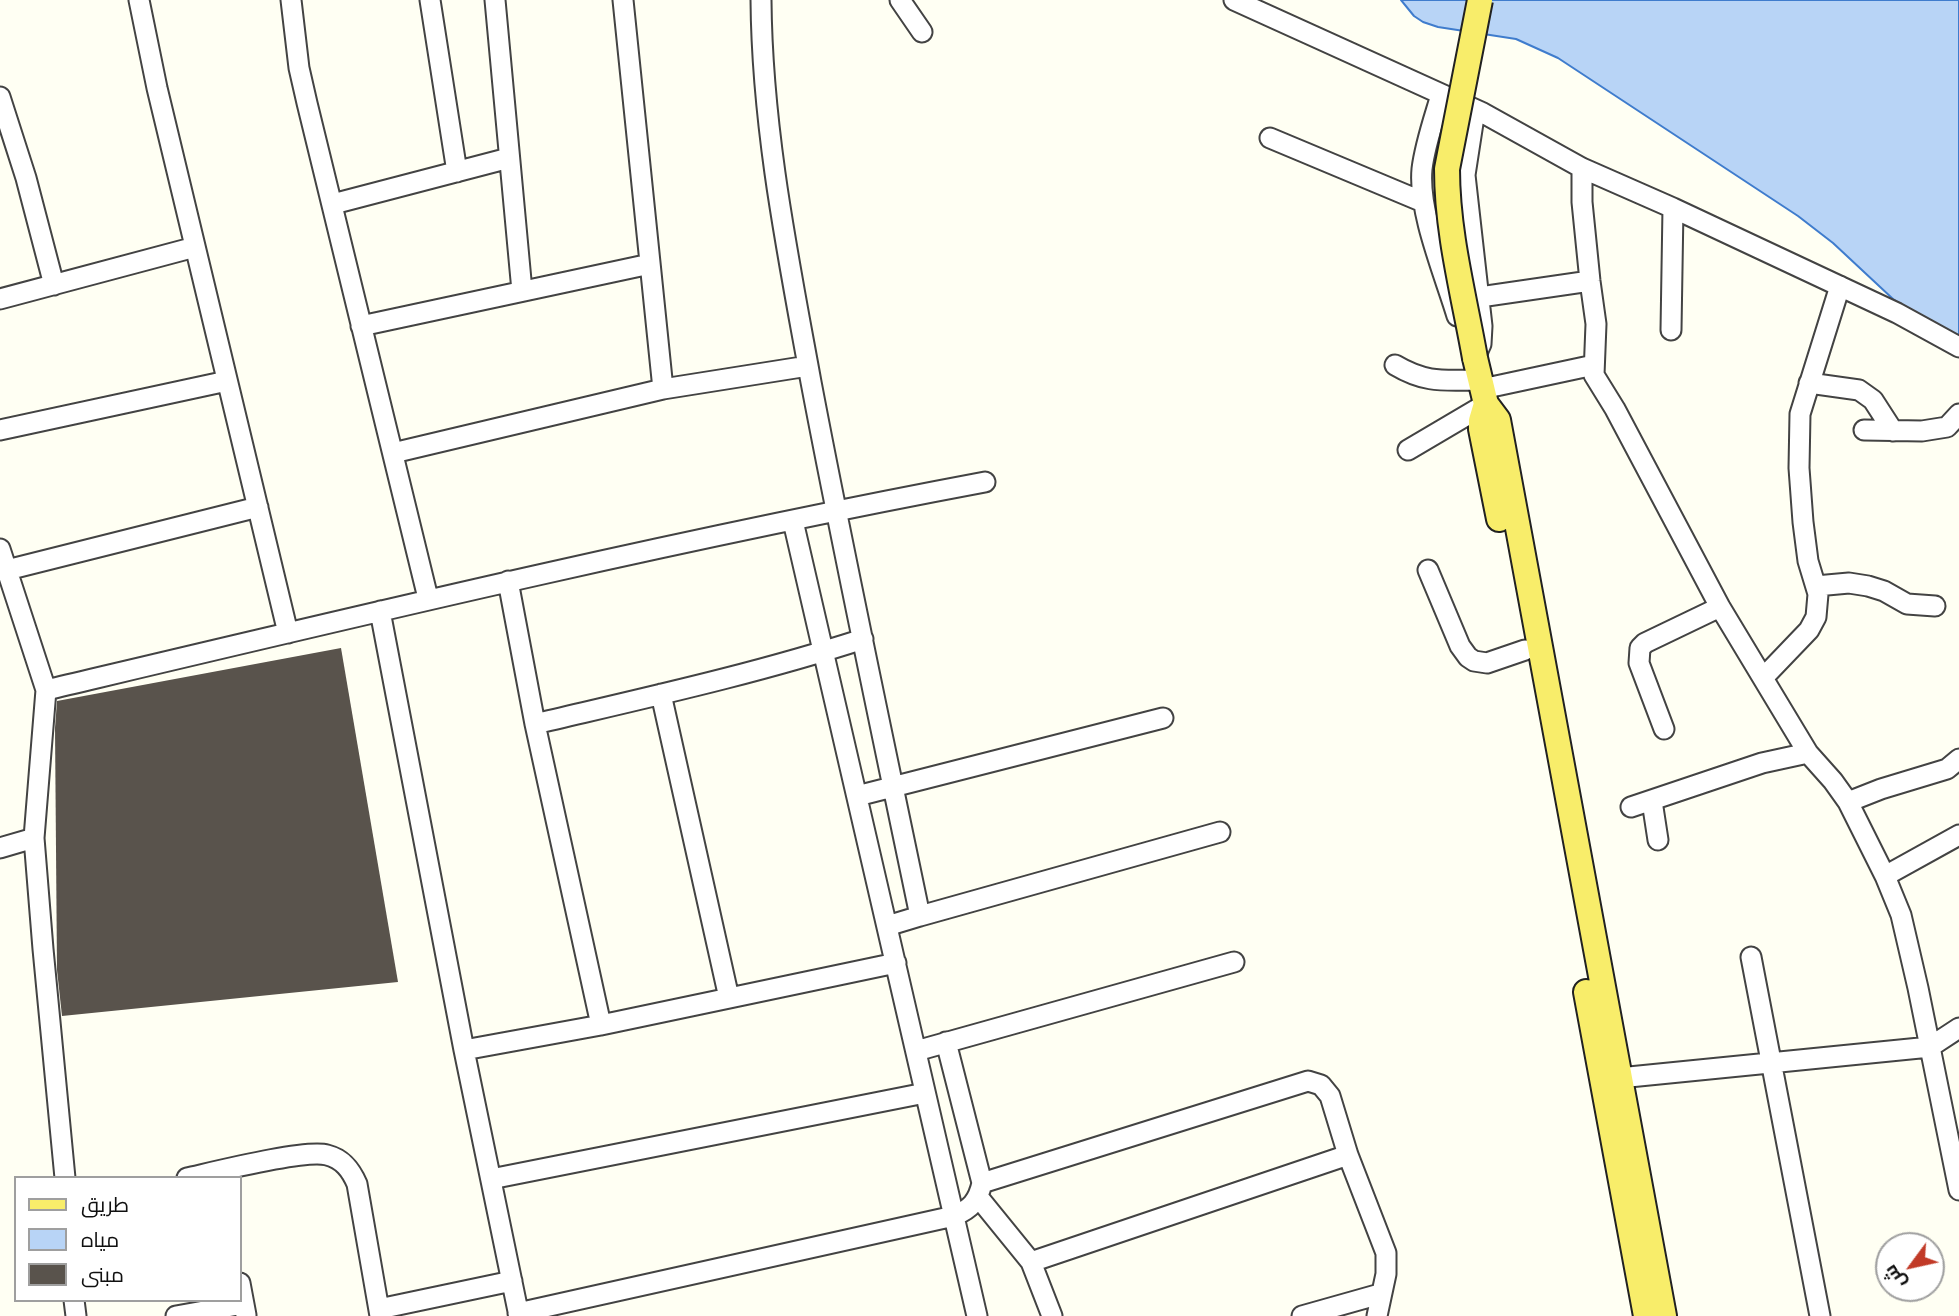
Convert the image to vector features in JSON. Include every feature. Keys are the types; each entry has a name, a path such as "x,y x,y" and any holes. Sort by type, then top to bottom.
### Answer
{"main road":[{"path":"1480,0 1447,169 1451,228 1481,383 1481,429 1525,650 1646,1316"},
{"path":"1481,383 1498,421 1664,1316"}],"street":[{"path":"139,0 157,88 288,633"},
{"path":"291,0 299,68 428,598"},
{"path":"430,0 457,172"},
{"path":"495,0 522,291"},
{"path":"623,0 663,389"},
{"path":"761,0 762,53 788,257 835,510 920,916"},
{"path":"900,0 922,32"},
{"path":"1234,0 1475,110 1582,168 1897,313 1959,347"},
{"path":"1441,95 1425,152 1422,171 1423,202 1463,334 1481,383"},
{"path":"0,97 26,178 54,285"},
{"path":"1408,450 1481,383 1483,335 1480,297 1465,183 1475,110"},
{"path":"1270,138 1423,202"},
{"path":"333,204 509,158"},
{"path":"1582,168 1582,202 1597,324 1594,375 1615,409 1720,607 1808,753 1849,802 1885,876 1901,915 1956,1154 1959,1190"},
{"path":"1671,330 1673,208"},
{"path":"0,299 195,247"},
{"path":"361,326 650,264"},
{"path":"1480,297 1590,281"},
{"path":"1763,678 1809,631 1816,617 1818,594 1808,561 1799,468 1800,414 1840,286"},
{"path":"1395,365 1413,376 1429,380 1481,383 1594,365"},
{"path":"393,453 663,389 808,366"},
{"path":"0,430 227,381"},
{"path":"1809,383 1859,390 1872,400 1893,430"},
{"path":"1864,430 1922,431 1947,428 1959,414"},
{"path":"46,690 428,598 835,510 985,482"},
{"path":"7,569 258,507"},
{"path":"793,521 977,1316"},
{"path":"0,549 46,690 34,838 65,1176"},
{"path":"1428,569 1460,646 1468,657 1480,663 1487,663 1525,650"},
{"path":"508,581 535,724 601,1025"},
{"path":"1816,586 1849,583 1868,586 1884,591 1907,604 1935,606"},
{"path":"1664,729 1639,663 1640,648 1645,643 1720,607"},
{"path":"380,611 464,1050 518,1314 954,1216 968,1210 981,1191 1308,1080 1321,1085 1330,1096 1348,1155 1385,1253 1386,1274 1377,1316"},
{"path":"535,724 661,694 863,639"},
{"path":"661,694 729,998"},
{"path":"857,796 1163,718"},
{"path":"1631,807 1762,763 1808,753"},
{"path":"1849,802 1881,789 1947,769 1959,759"},
{"path":"1653,801 1658,840"},
{"path":"887,926 1220,832"},
{"path":"1885,876 1959,835"},
{"path":"0,848 34,838"},
{"path":"1751,957 1820,1316"},
{"path":"916,1051 1234,962"},
{"path":"464,1050 601,1025 896,963"},
{"path":"1619,1078 1930,1047 1959,1028"},
{"path":"946,1042 981,1191 1031,1262 1052,1316"},
{"path":"491,1179 925,1093"},
{"path":"220,1175 316,1153 337,1158 346,1165 357,1184 379,1312 512,1280"},
{"path":"1031,1262 1348,1155"},
{"path":"1302,1316 1380,1294"},
{"path":"176,1316 245,1310"}],"water":[{"path":"1401,0 1959,0 1959,339 1933,326 1893,299 1833,243 1798,216 1558,58 1516,39 1438,27 1423,22 1414,16"}],"building":[{"path":"341,648 398,982 62,1016 57,970 57,701"}]}
